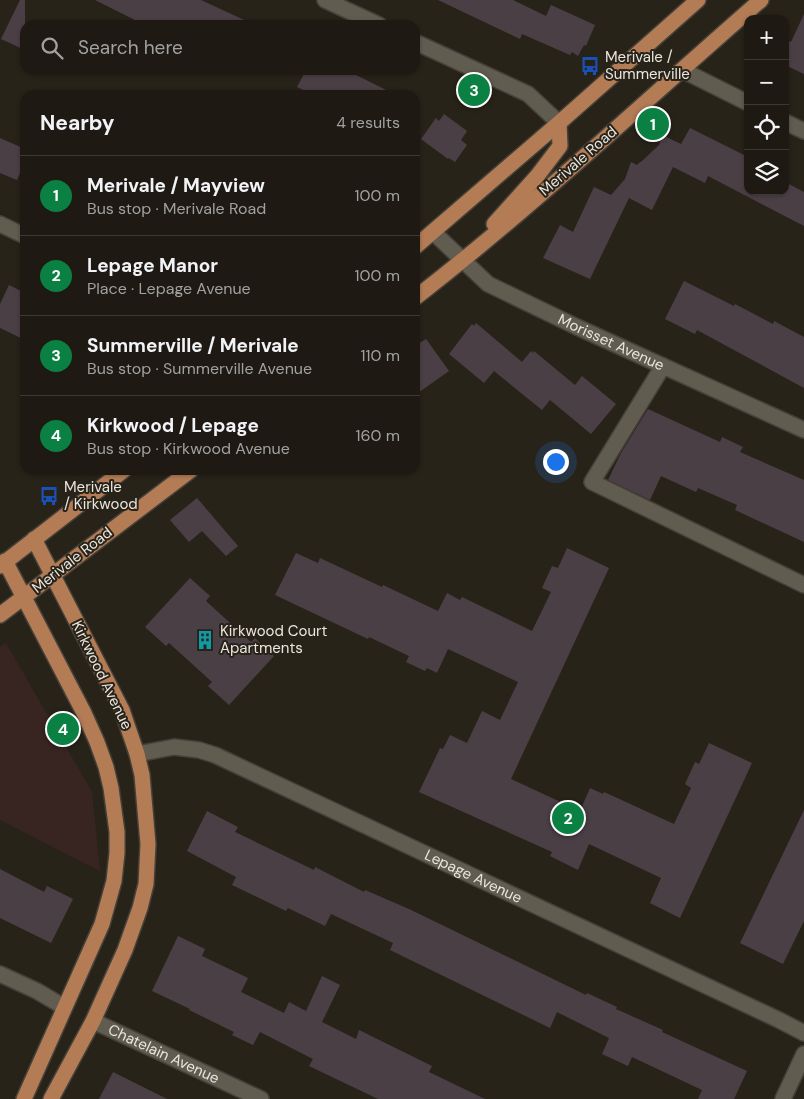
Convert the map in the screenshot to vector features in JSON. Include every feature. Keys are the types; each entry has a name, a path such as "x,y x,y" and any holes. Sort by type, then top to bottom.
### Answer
{"main road":[{"path":"420,243 698,0"},
{"name":"Merivale Road","path":"420,294 462,261 761,0"},
{"path":"462,261 538,175 560,146 559,123"},
{"path":"24,1099 102,924 114,881 117,832 111,788 97,742 24,597 3,564 117,475"},
{"name":"Merivale Road","path":"0,615 184,475"},
{"name":"Kirkwood Avenue","path":"34,539 122,710 142,774 147,828 146,884 140,908 125,950 93,1021 51,1099"}],"street":[{"path":"326,0 368,20"},
{"path":"420,44 528,94 559,123"},
{"path":"682,70 744,101"},
{"path":"789,124 804,131"},
{"path":"0,224 20,234"},
{"name":"Morisset Avenue","path":"433,232 488,284 577,327 804,430"},
{"path":"663,366 592,482 804,585"},
{"name":"Lepage Avenue","path":"137,754 174,747 199,750 216,755 804,1033"},
{"path":"0,974 64,1007"},
{"name":"Chatelain Avenue","path":"93,1021 261,1099"},
{"path":"784,1099 804,1054"}],"shaded area":[{"path":"6,643 92,792 100,871 0,820 0,647"}],"building":[{"path":"20,0 25,0 25,20 20,20 20,48 1,39"},
{"path":"95,0 201,0 244,20 135,20"},
{"path":"438,0 513,0 546,16 551,5 595,25 586,46 584,45 578,56 572,52 570,55 522,34 520,39"},
{"path":"804,14 804,74 789,67 789,41 791,42"},
{"path":"303,75 356,75 386,90 303,90 297,87"},
{"path":"444,114 467,131 461,140 467,145 455,162 421,139 436,118 439,121"},
{"path":"690,128 744,155 744,195 708,176 705,183 673,167 652,210 629,198 590,279 543,258 560,225 573,232 594,187 611,195 625,179 631,162 637,165 641,162 659,145 662,135 681,144"},
{"path":"0,138 20,147 20,173 17,180 0,173"},
{"path":"789,184 804,192 804,226 744,195 789,195"},
{"path":"684,281 773,324 774,321 804,337 804,388 697,330 695,334 665,319"},
{"path":"9,285 20,290 20,338 0,328 0,304"},
{"path":"476,323 522,362 531,351 533,353 534,351 575,385 582,376 616,404 591,434 550,400 542,410 494,371 484,383 449,354 472,324 474,326"},
{"path":"426,339 449,371 420,391 420,343"},
{"path":"648,409 720,442 722,437 743,447 740,452 804,480 804,542 735,510 737,505 698,488 696,492 661,476 650,500 608,480 621,453"},
{"path":"197,498 238,546 226,556 202,531 189,542 170,520"},
{"path":"567,548 609,568 511,779 580,811 590,788 603,794 604,792 674,824 691,788 685,784 695,762 699,764 709,743 752,763 680,918 650,903 661,878 589,844 578,870 550,856 552,852 419,792 440,748 443,749 450,735 467,743 482,711 500,720 518,682 448,649 437,673 427,668 425,671 406,662 409,656 369,637 368,639 275,595 296,553 318,563 320,558 438,611 447,593 460,600 462,597 532,631 551,592 542,588 552,566 558,568"},
{"name":"Kirkwood Court Apartments","path":"190,578 210,596 206,601 251,642 255,638 274,656 229,705 208,686 212,682 169,643 166,646 145,627"},
{"path":"804,810 804,921 783,964 740,943"},
{"path":"207,811 238,827 235,832 314,870 315,867 364,892 365,890 409,909 586,995 587,993 617,1007 616,1009 663,1030 662,1032 747,1071 734,1099 698,1099 702,1090 632,1057 628,1066 602,1054 609,1038 557,1012 550,1028 390,950 393,943 331,914 325,926 288,908 286,911 232,885 236,877 187,851"},
{"path":"0,869 44,892 47,886 73,899 51,943 0,918"},
{"path":"178,936 205,949 202,956 248,978 241,992 284,1013 289,1002 306,1011 322,976 340,985 322,1022 356,1039 359,1030 432,1066 429,1072 485,1099 378,1099 309,1066 313,1059 260,1032 253,1045 232,1035 234,1032 152,991"},
{"path":"113,1072 167,1099 99,1099"}],"place":[{"name":"Merivale / Summerville","path":"590,66"},
{"name":"Summerville / Merivale","path":"474,90"},
{"name":"Merivale / Mayview","path":"653,124"},
{"name":"Merivale / Kirkwood","path":"49,496"},
{"name":"Kirkwood Court Apartments","path":"205,640"},
{"name":"Kirkwood / Lepage","path":"63,729"},
{"name":"Lepage Manor","path":"568,818"}]}
